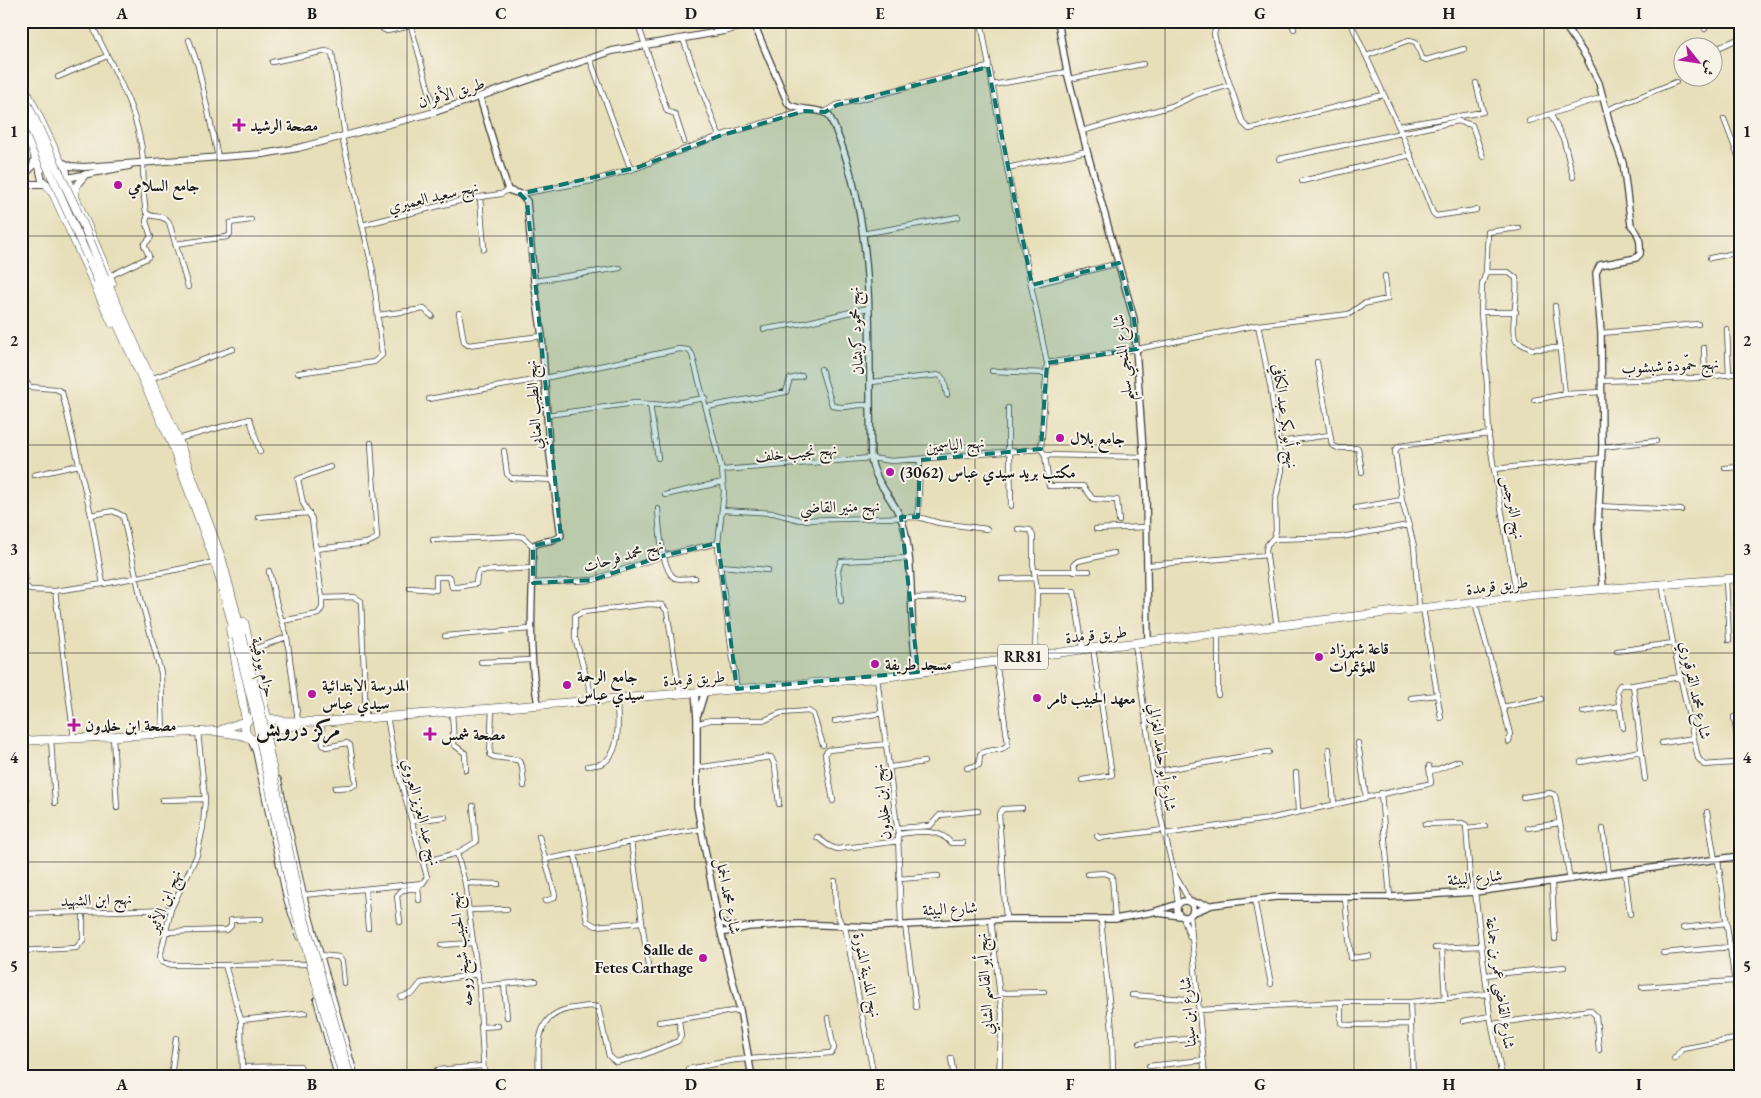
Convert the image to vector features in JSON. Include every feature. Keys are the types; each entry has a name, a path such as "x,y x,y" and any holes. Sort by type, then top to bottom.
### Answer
{"main road":[{"name":"طريق الأفران","path":"62,163 76,167 272,152 435,112 620,49 683,39 763,21"},
{"path":"21,80 67,172 67,178 104,278"},
{"path":"21,90 104,278"},
{"path":"21,106 104,278"},
{"path":"21,123 41,169 40,176 54,195 106,311 142,372"},
{"path":"22,180 33,166 35,153"},
{"path":"22,180 41,169 48,161 62,163"},
{"name":"طريق الأفران","path":"67,178 142,162"},
{"path":"76,199 77,185 88,173"},
{"path":"22,180 58,186 67,178"},
{"name":"حزام بورقيبة","path":"104,278 171,442 215,562 227,589"},
{"name":"حزام بورقيبة","path":"142,372 150,379 178,439 222,560 239,636 260,708 298,897 350,1077"},
{"name":"طريق قرمدة","path":"267,718 321,722 877,678 996,660 1421,608 1603,588 1740,578"},
{"path":"227,589 248,633 267,718 271,725 270,734 303,895 355,1077"},
{"path":"227,589 246,721 245,732 256,751 287,900 308,964 338,1077"},
{"name":"حزام بورقيبة","path":"239,636 292,898 343,1077"},
{"name":"RR81","path":"22,738 51,739 214,731 236,726 258,714 267,718"},
{"name":"طريق قرمدة","path":"270,734 276,729 301,721"},
{"name":"RR81","path":"214,731 241,735 259,741 270,734"},
{"path":"279,861 296,860"},
{"path":"323,1021 338,1018"}],"street":[{"path":"90,21 138,130 145,208 148,215 146,221 150,237 144,245 149,256 147,258 104,278"},
{"path":"381,21 383,29 387,32 412,24 435,112"},
{"path":"637,21 667,111 675,114 684,142"},
{"path":"981,21 1007,168 1048,363 1041,449 1045,455 1049,486 1083,486 1093,500 1117,500 1119,521"},
{"name":"شارع المنجي سليم","path":"1058,21 1067,72 1087,151 1134,319 1144,457 1148,565 1148,642"},
{"path":"1218,21 1214,27 1214,34 1243,124 1249,129 1383,95"},
{"path":"1291,21 1294,29"},
{"path":"1350,21 1411,154 1433,213 1436,216 1476,210"},
{"path":"1562,21 1570,30 1586,57 1603,97 1612,132 1623,163 1631,225 1638,231 1641,251 1634,259 1598,266 1596,278 1601,333 1602,458 1598,506 1603,588"},
{"path":"1570,30 1588,21"},
{"path":"1702,21 1705,29"},
{"path":"753,23 788,104 805,110 825,112 837,105 988,67"},
{"path":"1724,45 1740,38"},
{"path":"683,39 719,136"},
{"path":"189,40 198,66 218,156"},
{"path":"1366,56 1409,40 1416,42 1422,58 1426,60 1464,49"},
{"path":"272,62 326,51 332,53 343,136 373,271 382,352 378,360 298,373"},
{"path":"58,77 107,56"},
{"path":"590,59 631,170"},
{"path":"1069,79 1143,64"},
{"path":"992,85 1067,72"},
{"path":"1398,126 1483,112 1476,83"},
{"path":"1607,110 1674,83"},
{"path":"1082,131 1172,106 1198,94 1230,85"},
{"path":"1529,121 1603,97"},
{"path":"480,98 508,190 520,194 592,180 631,170 719,136 805,110"},
{"name":"نهج محمود كريشان","path":"825,112 833,122 848,167 858,207 868,308 871,382 871,458 877,478 901,517 909,558 910,598 918,672"},
{"path":"1551,115 1564,141 1573,177"},
{"path":"1724,119 1740,161"},
{"path":"1279,159 1458,121 1469,122 1475,129 1484,157"},
{"path":"1007,168 1087,151"},
{"path":"1302,181 1411,154"},
{"name":"نهج سعيد العميري","path":"362,226 480,197 501,194 508,190"},
{"name":"نهج الطيب العنابي","path":"520,194 527,201 534,281 542,336 553,480 561,536 557,540 540,542 533,546"},
{"path":"480,197 484,249"},
{"path":"148,215 167,219 188,287"},
{"path":"862,234 958,217"},
{"path":"175,244 227,237 230,234 230,223 251,220"},
{"path":"1494,469 1489,434 1481,312 1482,282 1486,272 1488,232 1519,228"},
{"path":"1710,258 1740,252"},
{"path":"1032,286 1119,264"},
{"path":"534,281 620,268"},
{"path":"1486,272 1508,272 1515,276 1516,312 1513,329 1516,341 1531,349 1559,348"},
{"path":"1048,363 1137,349 1258,325 1349,314 1363,304 1387,299 1385,276"},
{"path":"1555,306 1565,394"},
{"path":"764,329 804,323 868,308"},
{"path":"378,314 424,309 432,316"},
{"path":"1481,312 1516,312"},
{"path":"459,313 464,342 468,345 542,336"},
{"path":"1601,333 1698,324"},
{"name":"نهج أبو بكر عبد الكافي","path":"1258,325 1279,442 1282,475 1275,502 1276,531 1273,539 1267,545 1266,555"},
{"path":"1727,329 1729,375"},
{"path":"1704,348 1705,378"},
{"path":"150,379 233,349"},
{"path":"429,399 545,378 684,349 692,354 705,398 724,482 718,543 737,689"},
{"path":"1317,362 1332,445 1335,448 1358,448 1362,472"},
{"path":"21,368 27,384"},
{"path":"821,369 832,405 836,408 862,404 870,406"},
{"path":"992,371 1046,373"},
{"name":"نهج حمّودة شبشوب","path":"1601,381 1705,378 1740,373"},
{"path":"871,382 940,375 944,380 947,395"},
{"path":"707,407 786,392 790,379 802,376"},
{"path":"21,385 27,384 34,388 56,388 62,392 92,515 103,584"},
{"path":"1534,400 1565,394 1602,392"},
{"path":"547,416 635,403 664,405 705,398"},
{"path":"650,404 658,458"},
{"path":"1008,408 1011,506"},
{"path":"178,439 250,419 260,452"},
{"path":"1441,718 1421,608 1414,546 1402,500 1395,459 1396,447 1489,434"},
{"path":"1279,442 1330,435"},
{"path":"1602,447 1656,441"},
{"path":"316,550 367,543 377,538 371,444"},
{"name":"نهج الياسمين","path":"871,458 892,461 920,460 1041,449"},
{"path":"504,451 507,474 511,478 553,480"},
{"path":"1045,455 1144,457"},
{"name":"نهج نجيب خلف","path":"722,470 871,458"},
{"name":"نهج النرجس","path":"1517,597 1494,469 1602,458"},
{"path":"918,517 920,460"},
{"path":"34,475 79,465"},
{"path":"282,621 318,614 322,608 316,550 309,513 303,503 298,479 330,467"},
{"path":"1725,468 1740,467"},
{"path":"665,495 724,482"},
{"path":"1356,508 1402,500"},
{"path":"1598,506 1681,510"},
{"path":"658,510 662,556 675,578 695,578"},
{"name":"نهج منير القاضي","path":"722,510 774,513 800,520 918,517 939,523 987,529"},
{"path":"92,515 113,511 123,516 161,673 163,733"},
{"path":"258,517 309,513"},
{"path":"1273,539 1340,537 1409,525"},
{"path":"1096,529 1147,527"},
{"path":"1018,529 1026,529 1032,532 1037,591 1035,655"},
{"path":"434,540 524,536 533,546 530,629 531,660 538,704"},
{"name":"نهج محمد فرحات","path":"533,583 593,580 662,556 718,543"},
{"path":"21,553 28,589 55,591 103,584 215,562"},
{"path":"1075,570 1074,564 1078,561 1114,553"},
{"path":"1148,565 1266,555 1276,627"},
{"path":"842,601 838,570 841,561 909,558"},
{"path":"720,566 768,570"},
{"path":"410,588 436,590 436,577 450,578 452,587 460,588 464,584 476,584 479,571 533,568"},
{"path":"1034,570 1089,571"},
{"path":"269,571 287,637 301,721"},
{"path":"1002,579 1035,578"},
{"path":"1726,579 1728,640"},
{"name":"شارع محمد القرقوري","path":"1662,583 1672,643 1698,758 1704,764 1734,763 1740,766"},
{"path":"55,591 74,738"},
{"path":"1037,591 1074,591 1083,649"},
{"path":"322,598 354,597 361,601 366,718"},
{"path":"910,598 963,597"},
{"path":"1475,602 1510,734 1509,742"},
{"path":"593,700 575,638 575,616 583,612 654,604 665,607 669,618 680,693"},
{"path":"444,636 530,629"},
{"path":"1218,634 1218,695"},
{"path":"252,650 287,637"},
{"path":"1617,651 1672,643"},
{"name":"شارع أبو حامد الغزالي","path":"1135,644 1152,772 1174,873 1178,904"},
{"path":"1082,780 1112,775 1093,648"},
{"path":"481,662 531,660"},
{"path":"967,768 979,765 980,754 983,751 1003,749 1008,744 996,660"},
{"path":"1623,728 1617,690 1620,685 1634,685 1680,677"},
{"name":"نهج ابن خلدون","path":"877,678 891,766 898,831 899,879 903,925 916,1007"},
{"path":"1634,685 1645,779"},
{"name":"شارع محمد الجمل","path":"697,721 705,691"},
{"name":"شارع محمد الجمل","path":"695,692 697,721 696,793 720,931 751,1059 752,1077"},
{"path":"1411,698 1437,695"},
{"path":"588,766 602,764 613,752 616,744 617,698"},
{"path":"1503,708 1542,699"},
{"path":"1583,712 1619,706"},
{"path":"492,708 488,747 490,754 494,757 518,760 522,766 524,786"},
{"path":"452,711 454,745 465,753 466,770"},
{"path":"697,721 765,720 781,712 808,711 813,714 823,745"},
{"path":"835,721 882,713"},
{"name":"نهج عبد العزيز العروي","path":"303,895 423,883 427,878 394,757 387,716"},
{"path":"1734,717 1740,757"},
{"path":"321,722 324,745 326,747 346,743 350,745 356,784 351,787 335,788"},
{"name":"نهج ابن الأثير","path":"198,732 205,799 203,827 197,855 171,909 160,953 162,962 173,965 225,965"},
{"path":"113,736 117,808"},
{"path":"1662,743 1694,738"},
{"path":"51,739 54,803"},
{"path":"833,801 824,754 828,750 887,744"},
{"path":"1358,744 1366,797"},
{"path":"1329,749 1334,804"},
{"path":"1581,762 1641,751"},
{"path":"1152,772 1269,752"},
{"path":"696,768 771,757 775,766 779,804"},
{"path":"1097,836 1098,838 1164,832 1268,819 1431,783 1429,769 1438,770 1444,764 1458,761"},
{"path":"891,766 924,762"},
{"path":"1296,773 1298,811"},
{"path":"1381,793 1390,897"},
{"path":"1523,797 1550,793 1555,795 1570,880"},
{"path":"162,800 205,799"},
{"path":"21,801 27,800"},
{"path":"424,862 457,853 476,842 473,806"},
{"path":"1006,919 999,810 1022,808"},
{"path":"898,831 930,826 940,815 978,811"},
{"path":"1707,812 1737,990 1740,1020"},
{"path":"413,821 445,817"},
{"path":"1425,824 1462,823 1467,828 1485,826"},
{"path":"1528,828 1559,823"},
{"path":"546,859 575,855 631,841 702,828"},
{"name":"شارع القاضي عمر بن جماعة","path":"1467,828 1473,892 1482,946 1490,1016 1502,1077"},
{"path":"1603,829 1609,874"},
{"path":"898,831 929,832 945,836 951,843 963,843"},
{"path":"539,836 546,859 549,880 555,895 554,898 545,901"},
{"path":"817,836 829,846 837,849 898,841"},
{"path":"631,841 649,973"},
{"name":"نهج الحبيب شيخ روحه","path":"457,853 465,883 472,943 478,974 484,1076"},
{"path":"575,855 587,921 596,926 642,922"},
{"name":"شارع البيئة","path":"1191,914 1212,906 1254,898 1298,896 1390,897 1473,892 1552,883 1740,856"},
{"path":"1625,872 1630,914"},
{"path":"1088,874 1105,873 1112,876 1115,919"},
{"name":"شارع أبو حامد الغزالي","path":"1174,873 1190,902"},
{"path":"899,879 938,876"},
{"name":"نهج المدينة المنورة","path":"835,881 837,914 840,923 845,927 874,1077"},
{"path":"400,922 397,896 402,890 418,888 423,883"},
{"path":"465,883 498,884"},
{"path":"1552,883 1555,939"},
{"path":"418,888 420,900"},
{"path":"365,889 368,928"},
{"path":"1254,898 1271,984"},
{"path":"1345,898 1351,958 1369,956"},
{"path":"1182,901 1190,902 1193,908 1191,914 1181,917 1176,910 1178,904 1182,901"},
{"name":"شارع البيئة","path":"1190,902 1212,906"},
{"name":"شارع البيئة","path":"720,931 736,928 798,924 845,927 1006,919 1101,920 1153,912 1178,904"},
{"name":"نهج ابن الشهيد","path":"21,914 171,909"},
{"path":"469,910 506,909"},
{"path":"21,951 76,948 83,940 83,911"},
{"name":"شارع البيئة","path":"1153,912 1181,917"},
{"name":"شارع ابن سينا","path":"1191,914 1205,1077"},
{"name":"شارع ابن سينا","path":"1181,917 1193,946"},
{"path":"164,932 227,930 231,926 231,920 261,919"},
{"path":"718,920 727,926 736,928"},
{"name":"نهج أبو القاسم الشابي","path":"991,920 1000,993 1002,1028 999,1077"},
{"path":"1101,920 1112,1030 1113,1077"},
{"path":"1683,928 1726,923"},
{"path":"724,944 736,928"},
{"path":"441,945 472,943"},
{"path":"1435,948 1482,946"},
{"path":"1663,953 1730,947"},
{"path":"1442,948 1444,998"},
{"path":"320,955 339,957 343,967 344,984"},
{"path":"242,1077 241,1020 225,965 308,964"},
{"path":"1485,976 1564,967"},
{"path":"401,997 413,993 422,983 478,974"},
{"path":"479,986 536,981"},
{"path":"1642,987 1734,981"},
{"path":"504,984 507,1017"},
{"path":"1000,993 1044,992"},
{"path":"1200,1010 1341,1002 1410,1002 1487,994"},
{"path":"1132,995 1199,1000"},
{"path":"1341,1002 1341,1023 1347,1025 1410,1024"},
{"path":"1410,1002 1413,1077"},
{"path":"539,1076 539,1037 550,1017 562,1009 598,1007 609,1056 616,1062 641,1056 678,1041 681,1036 678,1020"},
{"path":"659,1022 740,1010"},
{"path":"1492,1024 1590,1010 1596,1016 1599,1050"},
{"path":"241,1020 305,1013"},
{"path":"1463,1021 1490,1016"},
{"path":"688,1069 751,1059 831,1053 834,1049 828,1018"},
{"path":"481,1027 498,1026"},
{"path":"171,1077 176,1038"},
{"path":"1140,1043 1202,1038"},
{"path":"1674,1059 1682,1049 1740,1038"},
{"path":"951,1058 954,1077"},
{"path":"1149,1066 1204,1060"},
{"path":"242,1067 300,1066 305,1077"},
{"path":"437,1070 482,1066"},
{"path":"451,1070 451,1077"},
{"path":"827,1077 848,1074"},
{"path":"484,1076 577,1077"}],"highlighted area":[{"path":"988,67 1032,285 1119,263 1134,319 1137,349 1047,363 1041,449 920,460 918,517 901,517 918,672 737,689 718,543 662,556 593,580 533,583 533,546 561,539 527,201 520,194 639,167 719,136 805,111 825,112 837,105"}],"place":[{"name":"مصحة الرشيد","path":"239,125"},
{"name":"جامع السلامي","path":"118,185"},
{"name":"جامع بلال","path":"1060,438"},
{"name":"مكتب بريد سيدي عباس (3062)","path":"890,472"},
{"name":"قاعة شهرزاد للمؤتمرات","path":"1319,657"},
{"name":"مسجد طريفة","path":"875,664"},
{"name":"جامع الرحمة سيدي عباس","path":"567,685"},
{"name":"المدرسة الابتدائية سيدي عباس","path":"312,694"},
{"name":"معهد الحبيب ثامر","path":"1037,698"},
{"name":"مصحة ابن خلدون","path":"74,725"},
{"name":"مصحة شمس","path":"430,734"},
{"name":"Salle de Fetes Carthage","path":"703,958"}],"district":[{"name":"مركز درويش","path":"298,729"}]}
